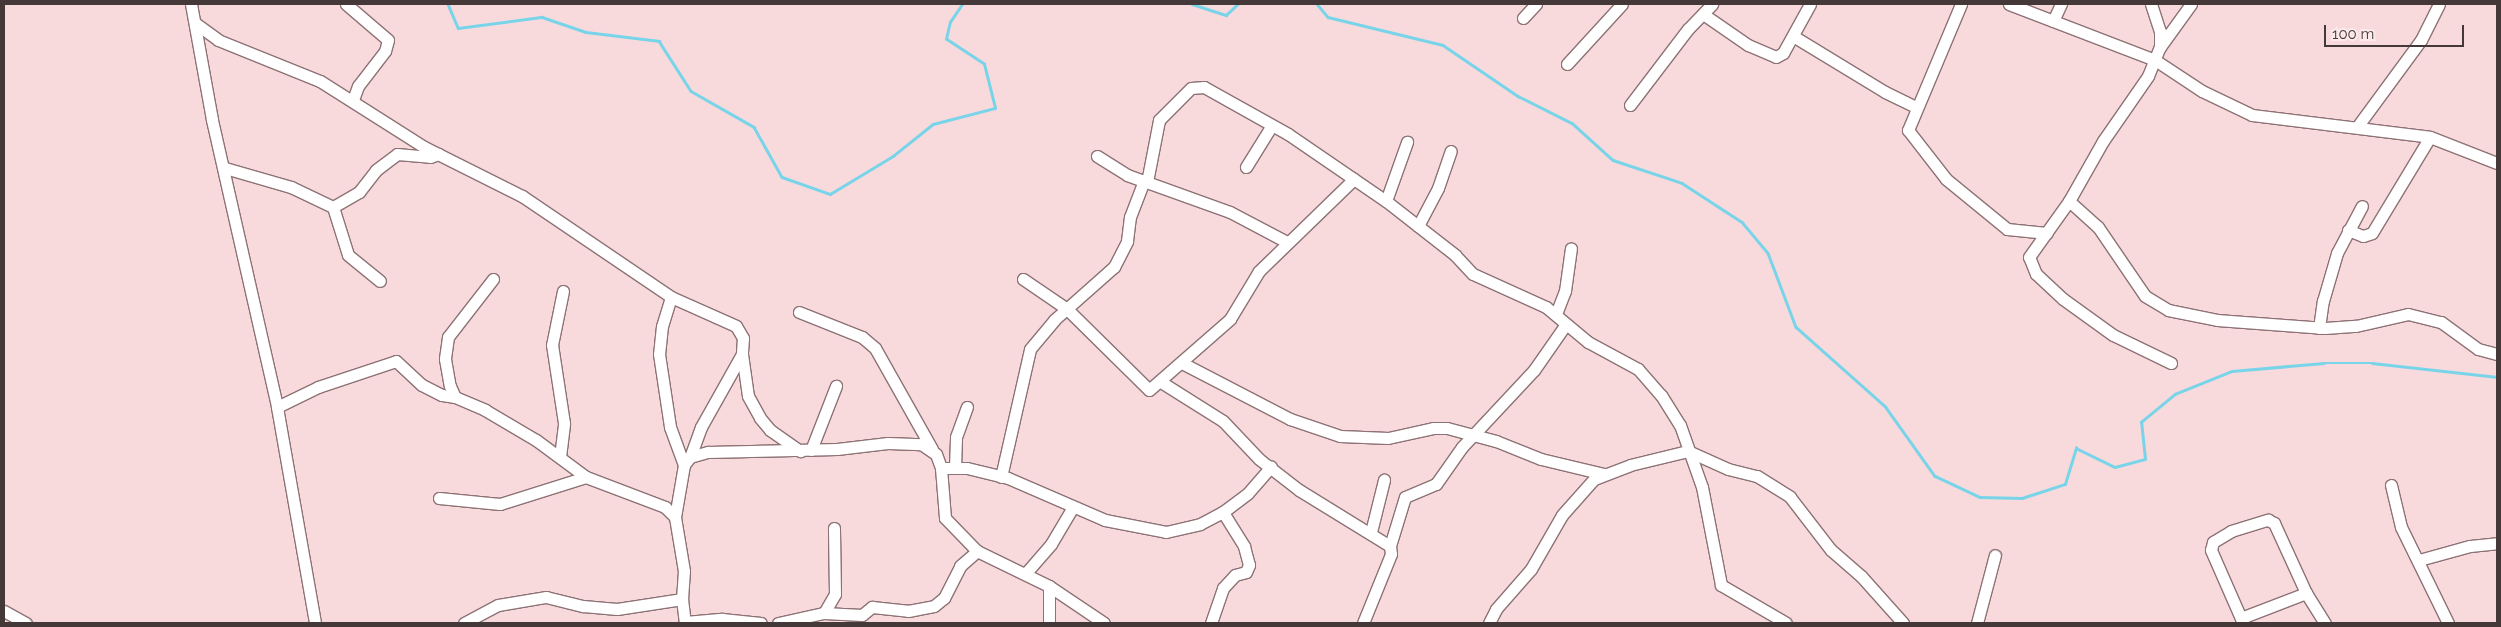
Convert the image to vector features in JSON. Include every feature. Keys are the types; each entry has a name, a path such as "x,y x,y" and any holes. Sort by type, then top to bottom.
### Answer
{"street":[{"path":"191,4 276,407 315,623"},
{"path":"346,4 388,40 385,51 358,86 353,100"},
{"path":"1523,18 1536,4"},
{"path":"1567,64 1622,4"},
{"path":"1630,105 1712,4"},
{"path":"1703,14 1748,45 1769,55 1780,56 1810,4"},
{"path":"1960,4 1916,107 1909,132 1946,179 2007,229 2047,232"},
{"path":"2009,4 2155,60 2202,91 2252,115 2430,137 2497,163"},
{"path":"2053,21 2061,4"},
{"path":"2150,4 2160,31 2160,47"},
{"path":"2171,363 2113,335 2040,279 2030,265 2030,257 2069,201 2102,141 2148,76 2160,47 2191,4"},
{"path":"2357,127 2420,40 2439,4"},
{"path":"195,23 218,40 299,70 353,100 438,154 522,196 671,297 736,326 743,338 742,354 746,388 760,418 770,430 805,450"},
{"path":"1793,36 1885,92 1916,107"},
{"path":"1001,477 1030,348 1067,309 1106,275 1120,258 1127,241 1130,218 1146,181 1159,120 1195,86 1204,87 1272,125 1386,201 1473,274 1528,297 1556,314 1588,342 1628,362 1649,379 1676,416 1702,487 1721,585 1786,623"},
{"path":"1246,167 1272,125"},
{"path":"2348,230 2363,236 2372,233 2430,137"},
{"path":"1386,201 1407,142"},
{"path":"1418,226 1438,188 1451,151"},
{"path":"333,207 359,192 376,170 397,154 430,157 438,154"},
{"path":"1097,156 1127,175 1230,212 1286,242"},
{"path":"225,168 291,188 333,207 348,255 380,281"},
{"path":"1023,279 1067,309 1149,390 1161,382 1230,320 1254,277 1286,242 1354,179"},
{"path":"2069,201 2098,227 2139,289 2160,307 2216,320 2319,328 2356,326 2408,314 2441,322 2478,350 2497,354"},
{"path":"2319,328 2330,273 2348,230 2362,206"},
{"path":"1556,314 1565,291 1571,248"},
{"path":"455,397 450,386 445,359 448,337 493,279"},
{"path":"560,457 564,423 552,345 563,291"},
{"path":"671,297 662,326 659,354 670,427 687,461"},
{"path":"799,312 870,342 897,382 941,468 945,518 978,551 1049,586 1104,623"},
{"path":"1363,623 1391,554 1390,546 1405,496 1436,484 1472,435 1519,387 1566,324"},
{"path":"742,354 701,427 687,461 675,517 684,571 682,599 685,622 722,619 761,623"},
{"path":"276,407 318,387 396,361 422,385 442,395 455,397 491,414 560,457 586,477 665,507 675,517"},
{"path":"1182,363 1290,419 1340,436 1388,438 1433,428 1496,441 1541,459 1604,474"},
{"path":"1161,382 1223,421 1256,456 1313,499 1371,532 1390,546"},
{"path":"805,450 836,386"},
{"path":"955,467 956,437 967,407"},
{"path":"687,461 708,452 805,450 888,443 921,444 932,449"},
{"path":"1489,623 1496,609 1531,569 1562,515 1594,480 1604,474 1688,451 1728,469 1757,476 1790,498 1831,550 1861,576 1903,623"},
{"path":"941,468 955,467 1001,477 1105,520 1166,532 1200,524 1223,512 1248,493 1271,467"},
{"path":"439,498 500,504 586,477"},
{"path":"1371,532 1384,480"},
{"path":"2391,485 2401,527 2419,560 2448,623"},
{"path":"1025,574 1050,544 1073,507"},
{"path":"1211,623 1223,588 1235,575 1246,572 1250,564 1244,546 1223,512"},
{"path":"2306,593 2242,621 2211,550 2218,538 2231,531 2262,520 2274,523 2306,593 2326,623"},
{"path":"824,614 835,594 834,528"},
{"path":"2419,560 2470,546 2497,543"},
{"path":"778,623 824,614 857,616 872,607 908,611 934,606 944,598 960,566 978,551"},
{"path":"1976,623 1995,555"},
{"path":"1049,586 1049,623"},
{"path":"464,623 498,605 546,597 583,606 617,609 682,599"},
{"path":"4,611 26,623"}],"waterway":[{"path":"448,4 458,28 542,17 586,32 659,41 691,91 754,127 782,177 830,194 893,156 933,124 995,108 984,64 946,39 950,22 962,4"},
{"path":"1192,4 1226,15 1238,4"},
{"path":"1317,4 1328,17 1443,45 1518,96 1572,123 1613,160 1682,183 1742,222 1768,253 1796,327 1885,406 1935,476 1980,497 2022,498 2065,484 2076,448 2115,467 2145,459 2141,422 2175,394 2232,371 2324,363 2372,363 2497,377"}]}
